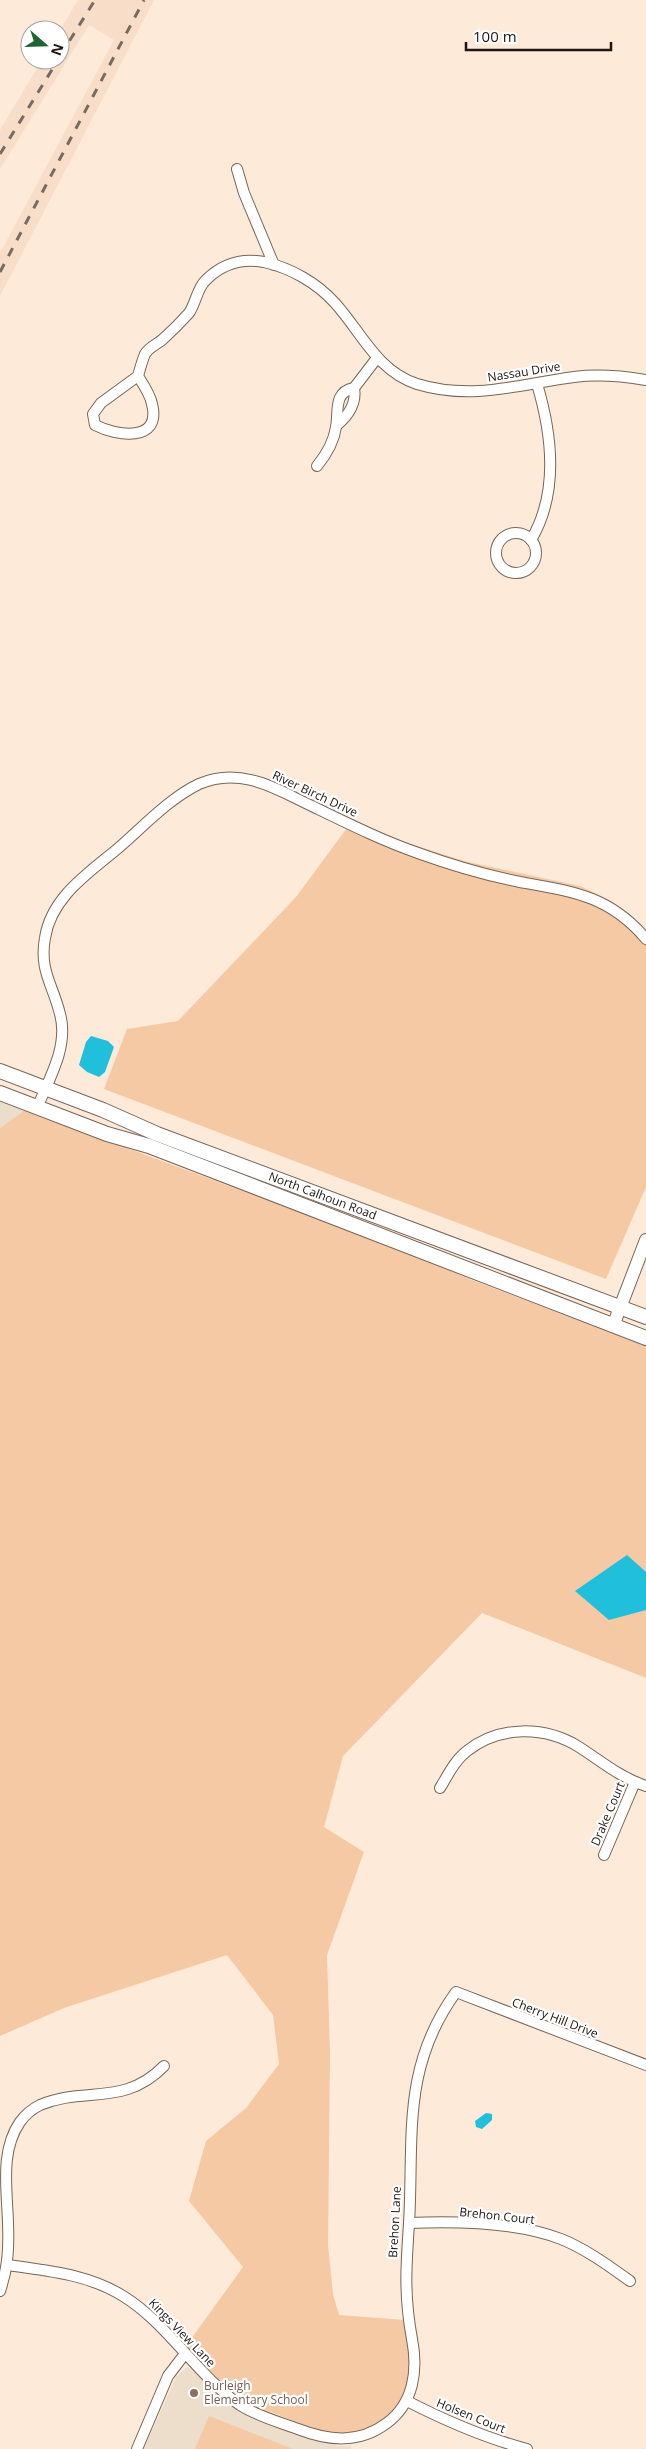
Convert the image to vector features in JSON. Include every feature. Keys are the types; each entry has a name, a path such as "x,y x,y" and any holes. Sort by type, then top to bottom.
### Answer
{"main road":[{"name":"North Calhoun Road","path":"0,1071 103,1110 157,1134 646,1317"},
{"name":"North Calhoun Road","path":"0,1093 107,1134 158,1150 646,1338"}],"street":[{"path":"237,169 244,193 274,264"},
{"name":"Nassau Drive","path":"138,376 146,352 162,340 190,312 204,281 215,271 232,262 250,259 274,264 293,272 323,292 336,304 377,358 401,377 418,384 467,392 494,391 574,377 603,375 646,380"},
{"path":"317,466 326,455 337,425 335,413 341,396 347,389 354,388 377,358"},
{"path":"138,376 152,403 154,416 150,426 140,433 123,434 108,431 95,425 94,414 101,403 138,376"},
{"path":"531,540 543,516 550,464 547,420 537,384"},
{"path":"519,533 531,540 535,545 536,557 530,568 525,572 513,573 501,567 498,561 497,547 506,536 519,533"},
{"name":"River Birch Drive","path":"38,1108 62,1038 60,1015 43,963 45,935 51,916 65,895 80,880 167,806 200,784 216,779 233,777 264,783 391,843 440,861 520,882 584,894 613,909 646,938"},
{"path":"613,1326 646,1240"},
{"path":"440,1788 455,1764 466,1751 481,1742 506,1732 519,1731 558,1736 635,1782 646,1786"},
{"name":"Drake Court","path":"604,1855 635,1782"},
{"name":"Cherry Hill Drive","path":"456,1992 646,2065"},
{"name":"Brehon Lane","path":"360,2437 388,2423 406,2401 413,2386 416,2364 405,2295 414,2090 435,2028 456,1992"},
{"path":"0,2291 8,2266 8,2207 2,2170 4,2152 9,2137 17,2125 37,2107 53,2100 128,2090 144,2084 164,2066"},
{"name":"Brehon Court","path":"409,2223 501,2226 535,2231 577,2247 630,2281"},
{"name":"Kings View Lane","path":"8,2266 72,2275 107,2287 137,2305 184,2355 243,2407 324,2438 360,2437"},
{"path":"136,2449 168,2376 184,2355"},
{"name":"Holsen Court","path":"406,2401 487,2438 527,2449"}],"shaded area":[{"path":"78,0 154,0 0,296 0,253 114,40 89,25 70,56 70,20 66,20"},
{"path":"36,70 61,70 0,169 0,130"},
{"path":"353,820 399,840 464,861 580,886 611,901 646,929 646,1187 606,1279 104,1089 127,1029 178,1021 296,897"},
{"path":"0,1101 25,1110 0,1128"},
{"path":"25,1110 417,1256 472,1280 646,1346 646,1678 482,1613 343,1756 324,1827 364,1852 327,1955 330,2052 328,2245 333,2294 339,2315 405,2320 412,2366 410,2380 400,2403 383,2421 362,2432 337,2434 324,2432 251,2404 226,2386 186,2346 243,2267 189,2201 206,2141 246,2108 279,2064 273,2015 227,1955 64,2008 0,2036 0,1128"},
{"name":"Burleigh Elementary School","path":"187,2367 193,2369 245,2414 324,2443 351,2446 351,2449 144,2449 176,2377"},
{"path":"209,2416 293,2449 195,2449"}],"water":[{"path":"91,1036 108,1041 114,1047 105,1072 99,1077 87,1072 79,1065 86,1042"},
{"path":"627,1555 646,1572 646,1610 609,1620 575,1591"},
{"path":"486,2113 492,2114 492,2120 482,2129 476,2127 475,2121"}],"railway":[{"path":"70,40 95,0"},
{"path":"0,272 144,0"},
{"path":"0,154 52,70"}],"place":[{"name":"Burleigh Elementary School","path":"194,2393"}]}
